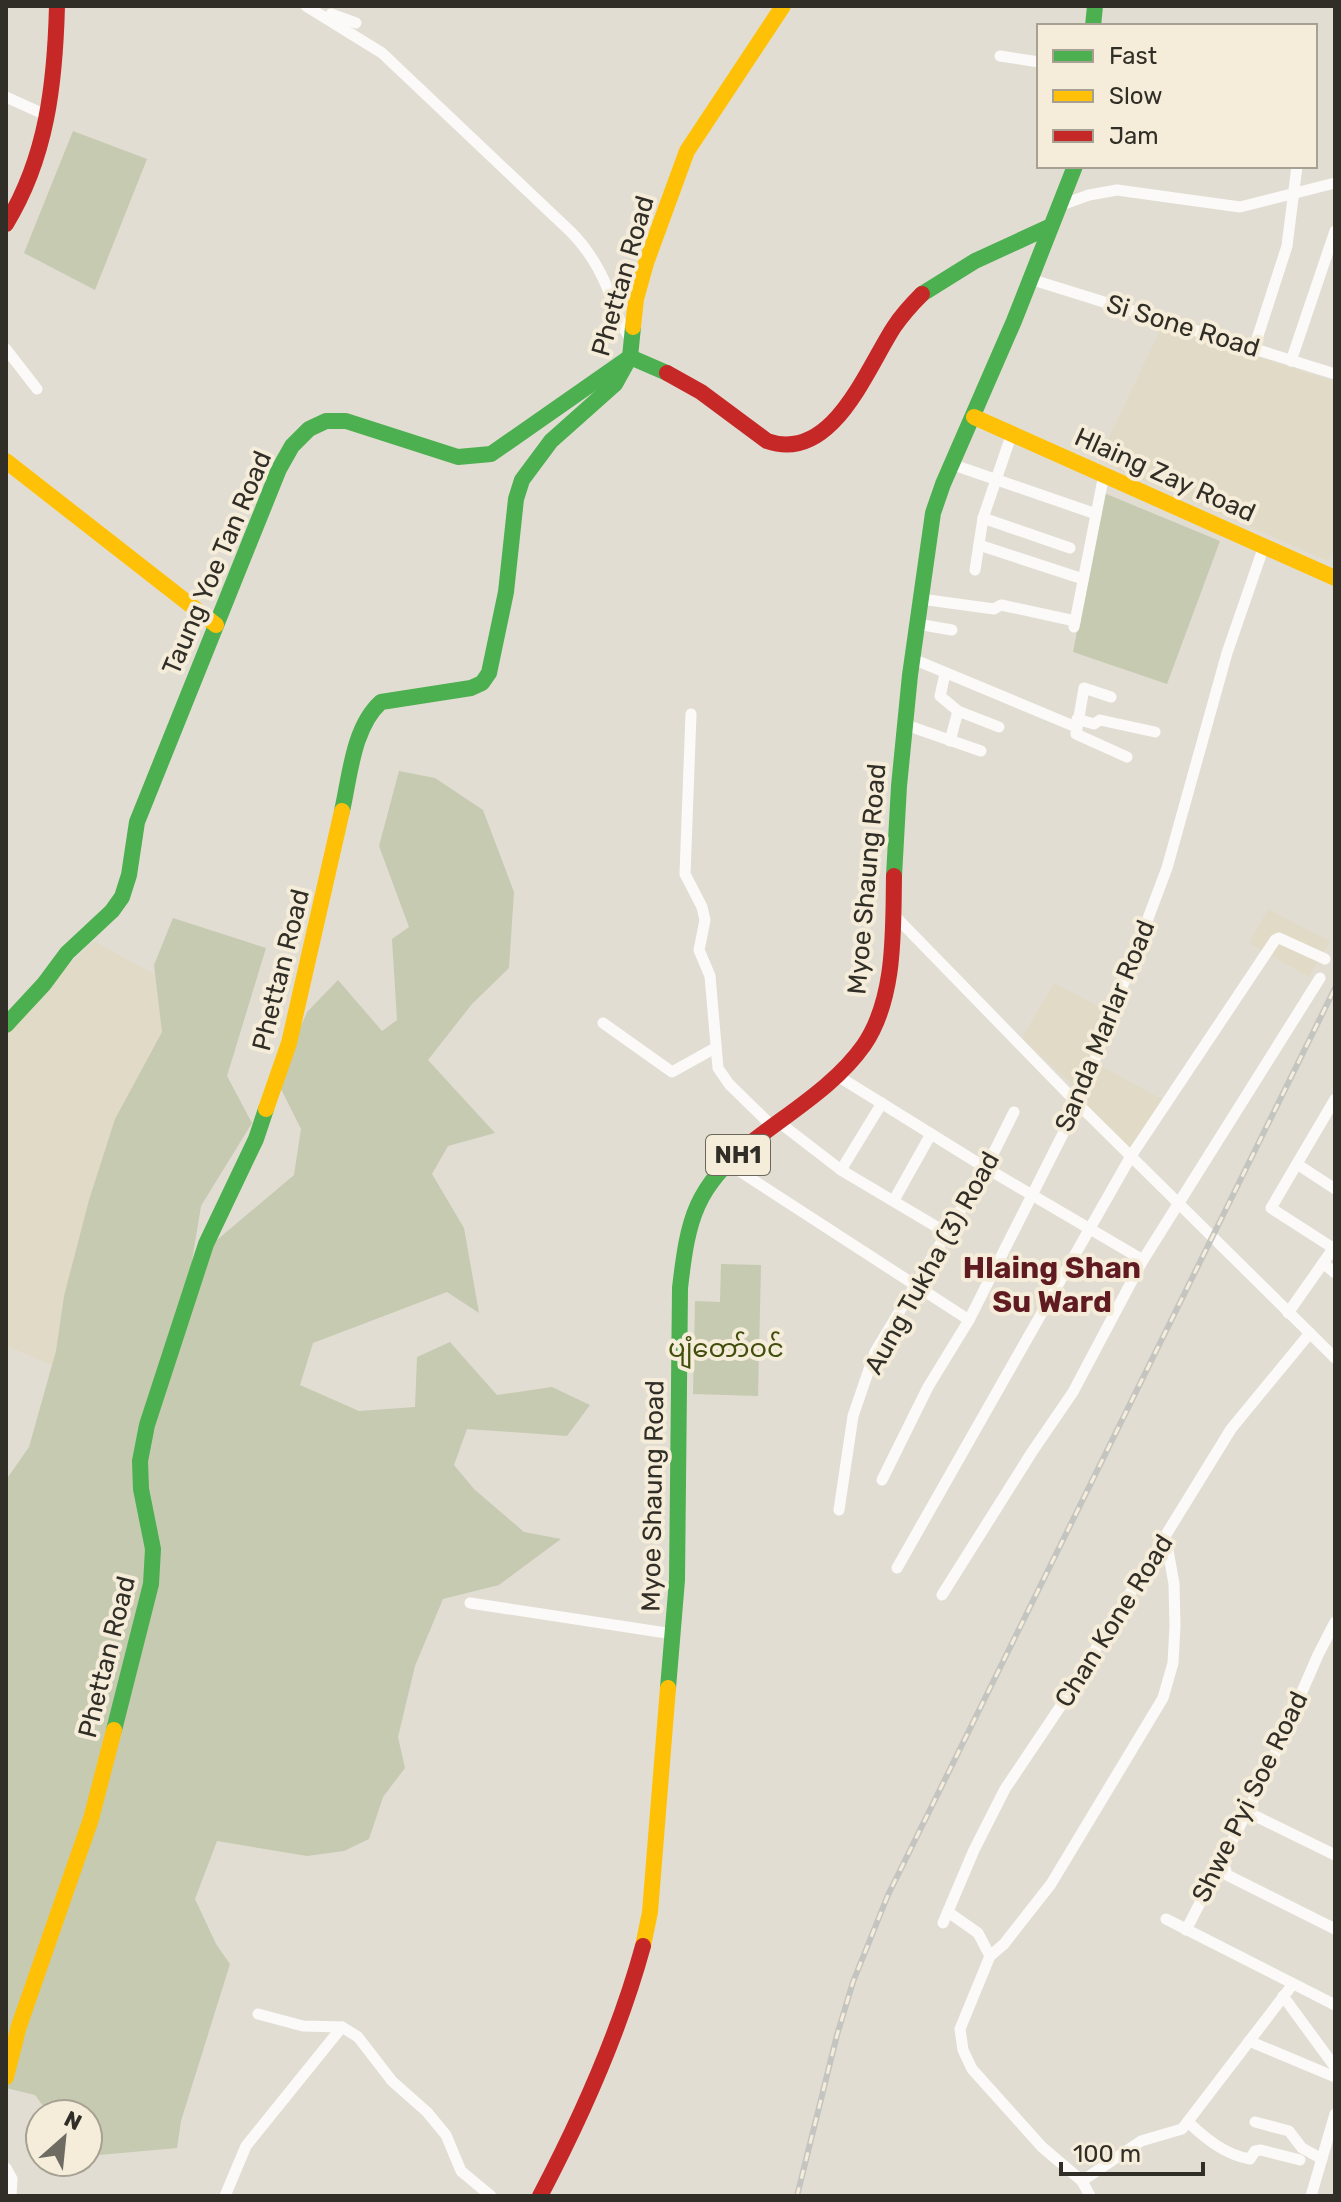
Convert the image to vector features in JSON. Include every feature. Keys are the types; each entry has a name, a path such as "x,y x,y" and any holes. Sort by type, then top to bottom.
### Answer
{"main road":[{"path":"6,224 27,187 38,159 48,116 57,6"},
{"name":"Phettan Road","path":"6,2077 19,2026 91,1819 151,1584 153,1549 144,1516 140,1461 147,1425 206,1244 256,1139 289,1043 365,721 381,702 471,688 482,683 489,673 506,592 516,499 522,480 551,441 615,384 631,349 636,299 646,263 687,151 783,6"},
{"name":"Myoe Shaung Road","path":"540,2196 584,2108 631,1986 645,1938 659,1813 678,1550 680,1288 685,1240 698,1201 727,1163 804,1106 859,1052 875,1025 885,991 896,822 931,523 951,464 974,417 1074,168"},
{"path":"631,349 686,382 759,435 774,443 794,446 828,429 846,408 908,307 957,271 1051,226"},
{"name":"Taung Yoe Tan Road","path":"6,1025 44,984 67,953 112,911 122,897 129,875 137,822 279,469 292,446 309,429 326,421 346,421 458,457 491,454 631,349"},
{"name":"Hlaing Zay Road","path":"974,417 1335,578"},
{"path":"6,461 216,625"}],"street":[{"path":"308,6 356,23"},
{"path":"308,6 382,53 587,248 608,288 631,349"},
{"path":"1000,56 1037,62"},
{"path":"6,97 48,116"},
{"path":"1254,348 1287,246 1297,168"},
{"path":"1060,205 1117,190 1240,207 1335,183"},
{"path":"1291,361 1335,231"},
{"name":"Si Sone Road","path":"1030,279 1335,374"},
{"path":"6,349 37,389"},
{"path":"975,570 983,518 1012,433"},
{"path":"951,464 1096,514"},
{"path":"921,599 994,609 1001,605 1075,624 1104,474"},
{"path":"983,518 1070,548"},
{"path":"979,545 1083,579"},
{"name":"Sanda Marlar Road","path":"882,1480 928,1387 969,1320 1034,1196 1078,1104 1167,868 1227,653 1264,546"},
{"path":"917,624 952,630"},
{"path":"913,659 1076,723 1094,724 1100,720 1155,732"},
{"path":"945,674 940,696 958,711 999,727"},
{"path":"1111,697 1084,688 1076,723 1078,736 1127,757"},
{"path":"950,741 958,711"},
{"path":"691,714 685,874 702,907 705,920 699,950 710,976 718,1068 729,1084 776,1125 841,1170 947,1233"},
{"path":"906,725 981,751"},
{"path":"892,912 1078,1104 1335,1358"},
{"path":"897,1568 1131,1156 1275,940 1279,938 1325,959"},
{"path":"942,1595 1073,1392 1143,1260 1320,978"},
{"path":"603,1023 672,1072 715,1048"},
{"path":"836,1075 1143,1260"},
{"path":"1288,1313 1334,1247 1271,1208 1335,1099"},
{"path":"841,1170 882,1103"},
{"name":"Aung Tukha (3) Road","path":"839,1510 853,1416 875,1352 986,1168 1014,1112"},
{"path":"894,1200 931,1134"},
{"path":"727,1163 969,1320"},
{"path":"1297,1164 1335,1189"},
{"path":"1323,1263 1335,1273"},
{"name":"Chan Kone Road","path":"990,1956 978,1933 945,1918 1005,1789 1166,1539 1231,1429 1310,1333"},
{"path":"1101,2196 1087,2189 1042,2147 972,2069 963,2050 960,2029 990,1956 1004,1944 1051,1884 1163,1698 1173,1663 1175,1626 1174,1584 1166,1539"},
{"path":"470,1603 673,1634"},
{"name":"Shwe Pyi Soe Road","path":"1186,1930 1247,1812 1335,1622"},
{"path":"1247,1812 1335,1855"},
{"path":"1222,1857 1227,1875 1335,1929"},
{"path":"1166,1919 1335,2005"},
{"path":"1087,2189 1141,2141 1182,2129 1293,1984"},
{"path":"1283,1996 1335,2067"},
{"path":"258,2014 303,2026 342,2027 358,2037 392,2081 427,2112 446,2135 461,2171 491,2196"},
{"path":"225,2196 237,2163 252,2137 342,2027"},
{"path":"1249,2041 1335,2077"},
{"path":"1311,2196 1335,2114"},
{"path":"1188,2122 1210,2143 1242,2158 1250,2159 1255,2151 1261,2150 1300,2160"},
{"path":"1255,2122 1289,2131 1302,2148 1322,2159"},
{"path":"6,2168 12,2179 11,2196"}],"shaded area":[{"path":"1162,326 1335,382 1335,546 1328,561 1098,460"},
{"path":"1268,909 1330,941 1309,977 1249,943"},
{"path":"94,941 207,1003 45,1520 6,1480 29,1448 52,1365 6,1346 6,1028"},
{"path":"1054,983 1115,1015 1078,1090 1022,1038"},
{"path":"1096,1063 1165,1101 1137,1155 1081,1101"}],"green space":[{"path":"73,131 147,159 95,290 24,253"},
{"path":"1104,493 1220,541 1167,684 1073,652"},
{"path":"399,771 435,778 483,810 514,892 509,968 472,1004 428,1060 495,1133 448,1146 432,1174 464,1228 479,1313 447,1292 313,1343 300,1385 359,1411 415,1407 417,1357 450,1342 497,1395 552,1387 590,1405 567,1436 467,1429 454,1465 474,1489 524,1532 561,1539 499,1585 443,1599 415,1666 398,1737 405,1768 383,1797 369,1839 344,1851 307,1856 217,1841 195,1899 216,1944 230,1964 181,2121 177,2148 104,2155 104,2098 37,2098 6,2088 6,1480 29,1447 56,1351 64,1296 89,1200 115,1119 162,1032 154,965 173,918 266,948 227,1076 252,1123 201,1206 192,1261 294,1175 301,1129 277,1081 307,1012 338,980 382,1031 397,1020 392,939 409,927 379,846"},
{"name":"ပျံတော်ဝင်","path":"721,1264 761,1265 758,1396 693,1394 695,1301 720,1302"}],"railway":[{"path":"797,2196 853,1982 888,1895 1335,988"}],"traffic: fast":[{"path":"1093,24 1095,6"},
{"path":"894,876 910,675 933,513 1074,168"},
{"path":"922,294 975,261 1051,226"},
{"path":"342,811 358,738 381,702 471,688 482,683 489,673 506,592 516,499 522,480 551,441 615,384 630,357 633,327"},
{"path":"6,1025 44,984 67,953 112,911 122,897 129,875 137,822 279,469 292,446 309,429 326,421 346,421 458,457 491,454 630,357 667,373"},
{"path":"114,1730 151,1584 153,1549 141,1489 140,1461 147,1425 206,1244 256,1139 266,1109"},
{"path":"668,1688 677,1580 680,1288 683,1263 691,1223 706,1190 733,1158 752,1142"}],"traffic: slow":[{"path":"633,327 636,299 646,263 687,151 783,6"},
{"path":"974,417 1335,578"},
{"path":"6,461 216,625"},
{"path":"266,1109 289,1043 342,811"},
{"path":"643,1946 650,1912 668,1688"},
{"path":"6,2077 19,2026 91,1819 114,1730"}],"traffic: jam":[{"path":"6,224 20,199 40,146 51,91 57,6"},
{"path":"667,373 701,392 767,441 790,444 810,439 844,409 894,327 922,294"},
{"path":"752,1142 840,1073 864,1045 882,1006 891,963 894,876"},
{"path":"540,2196 598,2074 623,2011 643,1946"}],"district":[{"name":"Hlaing Shan Su Ward","path":"1052,1285"}]}
